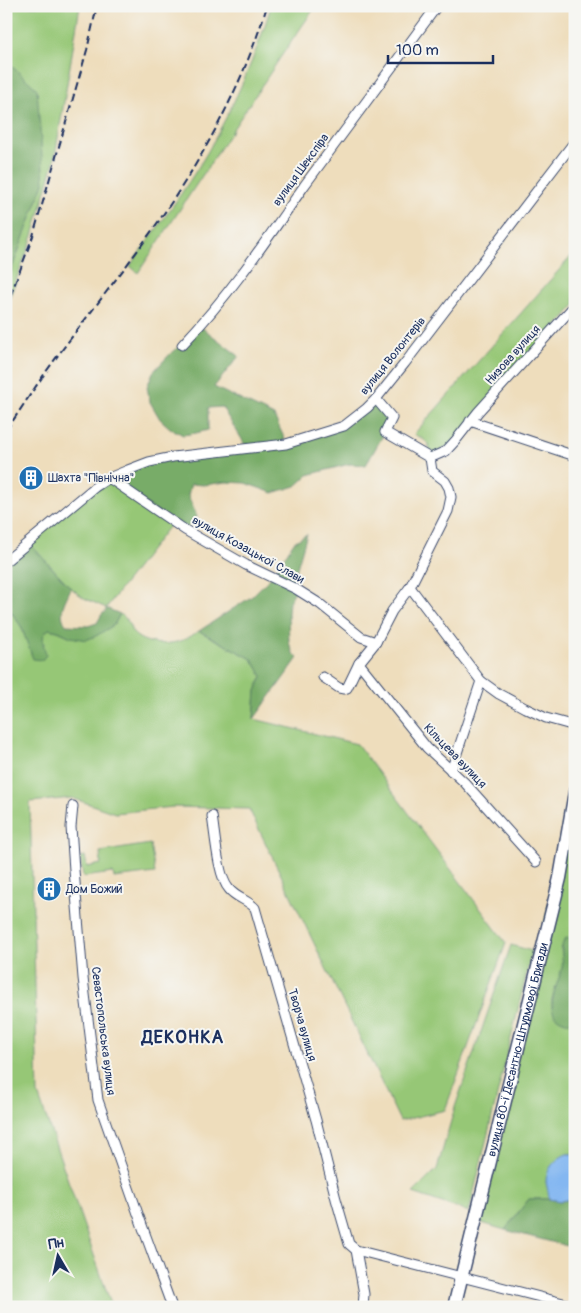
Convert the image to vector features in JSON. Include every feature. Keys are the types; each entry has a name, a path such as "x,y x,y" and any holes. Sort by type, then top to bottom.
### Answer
{"street":[{"name":"вулиця Шекспіра","path":"182,345 242,274 437,6"},
{"name":"вулиця Волонтерів","path":"6,561 83,497 109,478 128,470 149,462 172,457 286,444 344,426 376,399 575,141"},
{"name":"Низова вулиця","path":"430,458 446,451 470,421 575,305"},
{"path":"322,678 344,689 350,683 359,663 376,642 392,612 410,587 444,520 450,504 449,488 445,480 432,471 430,458 385,432 392,418 376,399"},
{"path":"470,421 575,456"},
{"name":"вулиця Козацької Слави","path":"109,478 185,530 320,604 360,637 376,642"},
{"path":"410,587 481,681 499,694 546,718 575,726"},
{"name":"Кільцева вулиця","path":"359,663 427,748 465,784 536,862"},
{"path":"451,771 481,681"},
{"name":"вулиця 80-ї Десантно-Штурмової Бригади","path":"454,1307 560,878 575,792"},
{"name":"Севастопольська вулиця","path":"73,806 71,826 83,978 97,1093 172,1307"},
{"name":"Творча вулиця","path":"212,816 223,878 230,890 255,908 316,1120 349,1244 356,1250 364,1294 363,1307"},
{"path":"356,1250 575,1306"}],"green space":[{"path":"6,6 80,6 54,162 33,236 6,307 6,284 44,183 11,64 6,61"},
{"path":"271,6 316,6 138,273 130,266 189,182 217,136 251,63"},
{"path":"6,61 37,89 44,183 6,284"},
{"path":"575,252 575,305 456,440 430,458 429,445 422,438 414,434"},
{"path":"200,326 239,356 214,387 274,416 287,444 344,426 376,399 392,418 366,465 349,464 308,475 296,486 273,493 245,483 191,484 188,495 197,517 185,530 109,478 149,462 247,449 222,407 208,408 208,430 183,435 170,428 160,419 150,402 147,387 153,372"},
{"path":"109,478 172,522 106,608 84,598 71,588 28,542"},
{"path":"307,534 294,578 296,589 289,602 288,613 289,643 293,653 298,658 254,719 256,691 262,676 252,659 199,631 251,597 271,577 294,542"},
{"path":"28,542 71,588 62,611 63,620 66,625 88,626 97,623 106,611 106,608 120,614 114,625 86,640 49,629 43,638 46,655 42,660 33,659 21,626 12,613 6,612 6,561"},
{"path":"6,612 12,613 21,626 34,659 44,644 44,634 49,629 71,637 114,625 120,614 125,618 133,633 144,640 158,644 172,643 187,638 199,631 252,659 262,676 256,691 254,719 357,744 506,943 445,1110 400,1121 249,809 173,807 115,813 72,798 30,802 38,1094 112,1307 6,1307"},
{"path":"575,792 575,937 566,938 561,949 562,969 552,999 552,1009 563,1021 575,1022 575,1154 567,1154 546,1182 549,1190 549,1199 529,1199 505,1230 475,1221"},
{"path":"150,844 155,873 114,878 113,873 83,877 80,857 85,856 87,867 101,864 100,852"},
{"path":"575,937 575,1022 564,1022 553,1012 553,997 562,968 562,945 566,938"},
{"path":"511,945 532,951 469,1212 413,1193 437,1169 455,1107"},
{"path":"575,1198 575,1248 505,1230 529,1199 561,1201"}],"water":[{"path":"567,1154 575,1154 575,1198 561,1201 549,1199 546,1177 556,1161"}],"railway":[{"path":"6,307 33,236 87,50 97,6"},
{"path":"6,431 35,387 144,241 188,177 215,130 239,82 267,6"}],"place":[{"name":"Шахта \"Північна\"","path":"31,478"},
{"name":"Дом Божий","path":"49,889"}],"district":[{"name":"ДЕКОНКА","path":"183,1037"}]}
